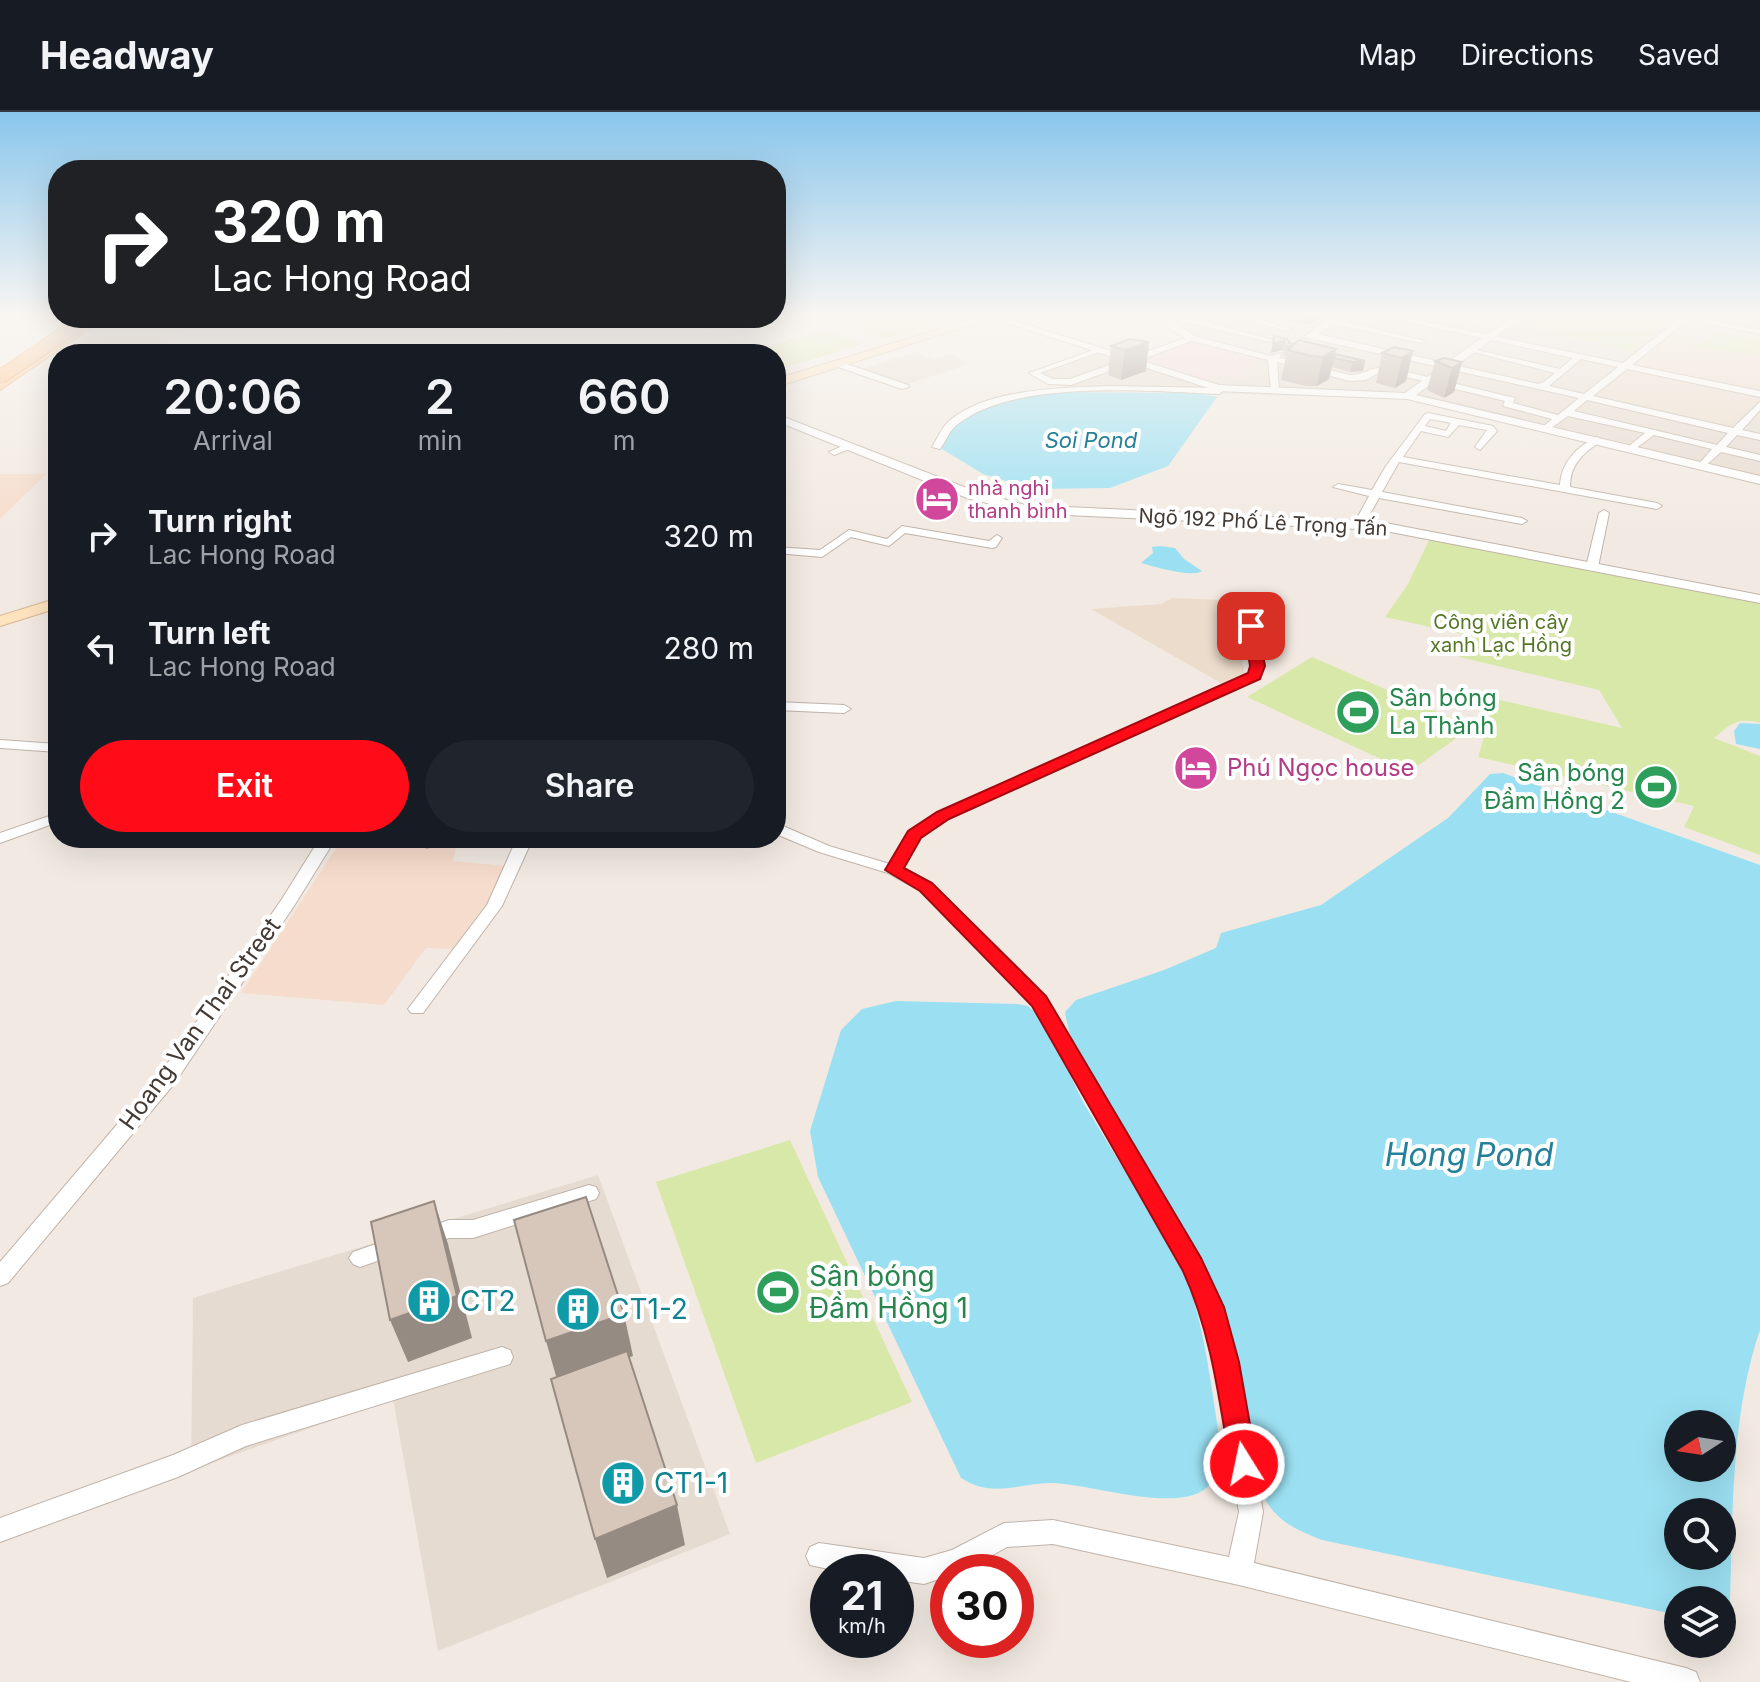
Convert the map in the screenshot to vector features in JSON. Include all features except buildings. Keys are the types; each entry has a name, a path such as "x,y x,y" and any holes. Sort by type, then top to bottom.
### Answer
{"main road":[{"path":"0,621 48,606"}],"street":[{"path":"937,447 947,425 965,412 1032,394 1096,389"},
{"path":"1116,389 1219,391"},
{"path":"1254,389 1407,396 1760,480"},
{"path":"1407,396 1418,389"},
{"path":"1466,389 1512,400"},
{"path":"1534,389 1506,404 1652,432 1760,458"},
{"path":"1554,389 1760,437"},
{"path":"1547,428 1594,389"},
{"path":"1737,389 1760,394"},
{"path":"1703,465 1760,405"},
{"path":"1359,524 1428,416 1490,428 1492,431 1480,447"},
{"name":"Ngõ 192 Phố Lê Trọng Tấn","path":"786,421 972,495 1025,509 1359,524 1760,599"},
{"path":"1419,428 1448,434 1457,421"},
{"path":"1632,448 1652,432"},
{"path":"1565,491 1563,482 1576,452 1597,440"},
{"path":"834,452 849,446"},
{"path":"1398,459 1657,506"},
{"path":"1338,487 1522,521"},
{"path":"1592,567 1604,513"},
{"path":"786,551 822,554 849,533 889,543 902,529 992,545 997,538"},
{"path":"894,870 914,835 943,816 1255,676 1258,666 1251,626"},
{"path":"786,706 844,709"},
{"path":"0,744 48,747"},
{"path":"0,838 48,821"},
{"path":"786,832 824,849 894,870 926,887 1039,1001 1193,1266 1212,1307 1226,1362 1251,1512 1239,1572"},
{"name":"Hoang Van Thai Street","path":"0,1277 167,1079 322,848"},
{"path":"417,1009 494,906 520,848"},
{"path":"360,1258 449,1229 473,1229 589,1193"},
{"path":"0,1530 178,1465 242,1436 502,1357"},
{"path":"914,1570 924,1571 957,1561 1004,1535 1053,1532 1239,1572 1686,1682"}],"shaded area":[{"path":"1079,389 1760,389 1760,484 1406,399"},
{"path":"1603,389 1729,389 1760,398 1728,426 1597,395"},
{"path":"0,474 46,474 0,519"},
{"path":"1172,598 1223,600 1223,612 1234,618 1245,674 1221,683 1091,609 1161,604"},
{"path":"336,848 456,848 453,861 507,866 486,908 457,949 426,948 384,1005 241,993"},
{"path":"598,1175 730,1534 438,1651 393,1399 191,1470 193,1298"}],"green space":[{"name":"Công viên cây xanh Lạc Hồng","path":"1430,538 1760,603 1760,723 1735,723 1714,738 1760,756 1760,855 1684,827 1694,806 1478,757 1491,713 1487,697 1622,728 1599,690 1459,657 1466,635 1385,617 1408,584"},
{"name":"Sân bóng La Thành","path":"1312,657 1472,727 1409,772 1247,697"},
{"name":"Sân bóng Đầm Hồng 1","path":"790,1140 912,1402 756,1463 656,1182"}],"water":[{"name":"Soi Pond","path":"1053,392 1198,393 1217,397 1168,466 1110,488 1033,489 983,474 942,449 946,434 955,422 969,413 1003,401"},
{"path":"1152,547 1175,548 1184,559 1202,571 1182,573 1141,563 1153,553"},
{"path":"1740,723 1760,724 1760,749 1736,744 1734,731"},
{"name":"Hong Pond","path":"1503,773 1760,865 1760,1330 1744,1396 1736,1456 1736,1410 1664,1410 1664,1482 1734,1482 1733,1498 1664,1498 1664,1570 1731,1570 1730,1586 1664,1586 1664,1612 1322,1540 1280,1518 1264,1496 1256,1474 1234,1340 1218,1295 1175,1216 1090,1080 1068,1026 1065,1012 1076,1000 1164,970 1216,948 1221,933 1321,905 1448,818 1490,774"},
{"path":"896,1001 1018,1004 1028,1006 1043,1019 1084,1104 1180,1261 1188,1283 1205,1350 1220,1441 1216,1473 1211,1483 1198,1493 1180,1498 1159,1498 1050,1483 994,1489 961,1478 818,1177 810,1131 841,1030 862,1009"}],"place":[{"name":"nhà nghỉ thanh bình","path":"937,499"},
{"name":"Sân bóng La Thành","path":"1358,712"},
{"name":"Phú Ngọc house","path":"1196,768"},
{"name":"Sân bóng Đầm Hồng 2","path":"1656,787"},
{"name":"Sân bóng Đầm Hồng 1","path":"778,1292"},
{"name":"CT2","path":"429,1301"},
{"name":"CT1-2","path":"578,1309"},
{"name":"CT1-1","path":"623,1483"}],"route":[{"path":"1244,1464 1226,1362 1212,1307 1193,1266 1039,1001 926,887 894,870 914,835 943,816 1255,676 1258,666 1251,626"}]}
